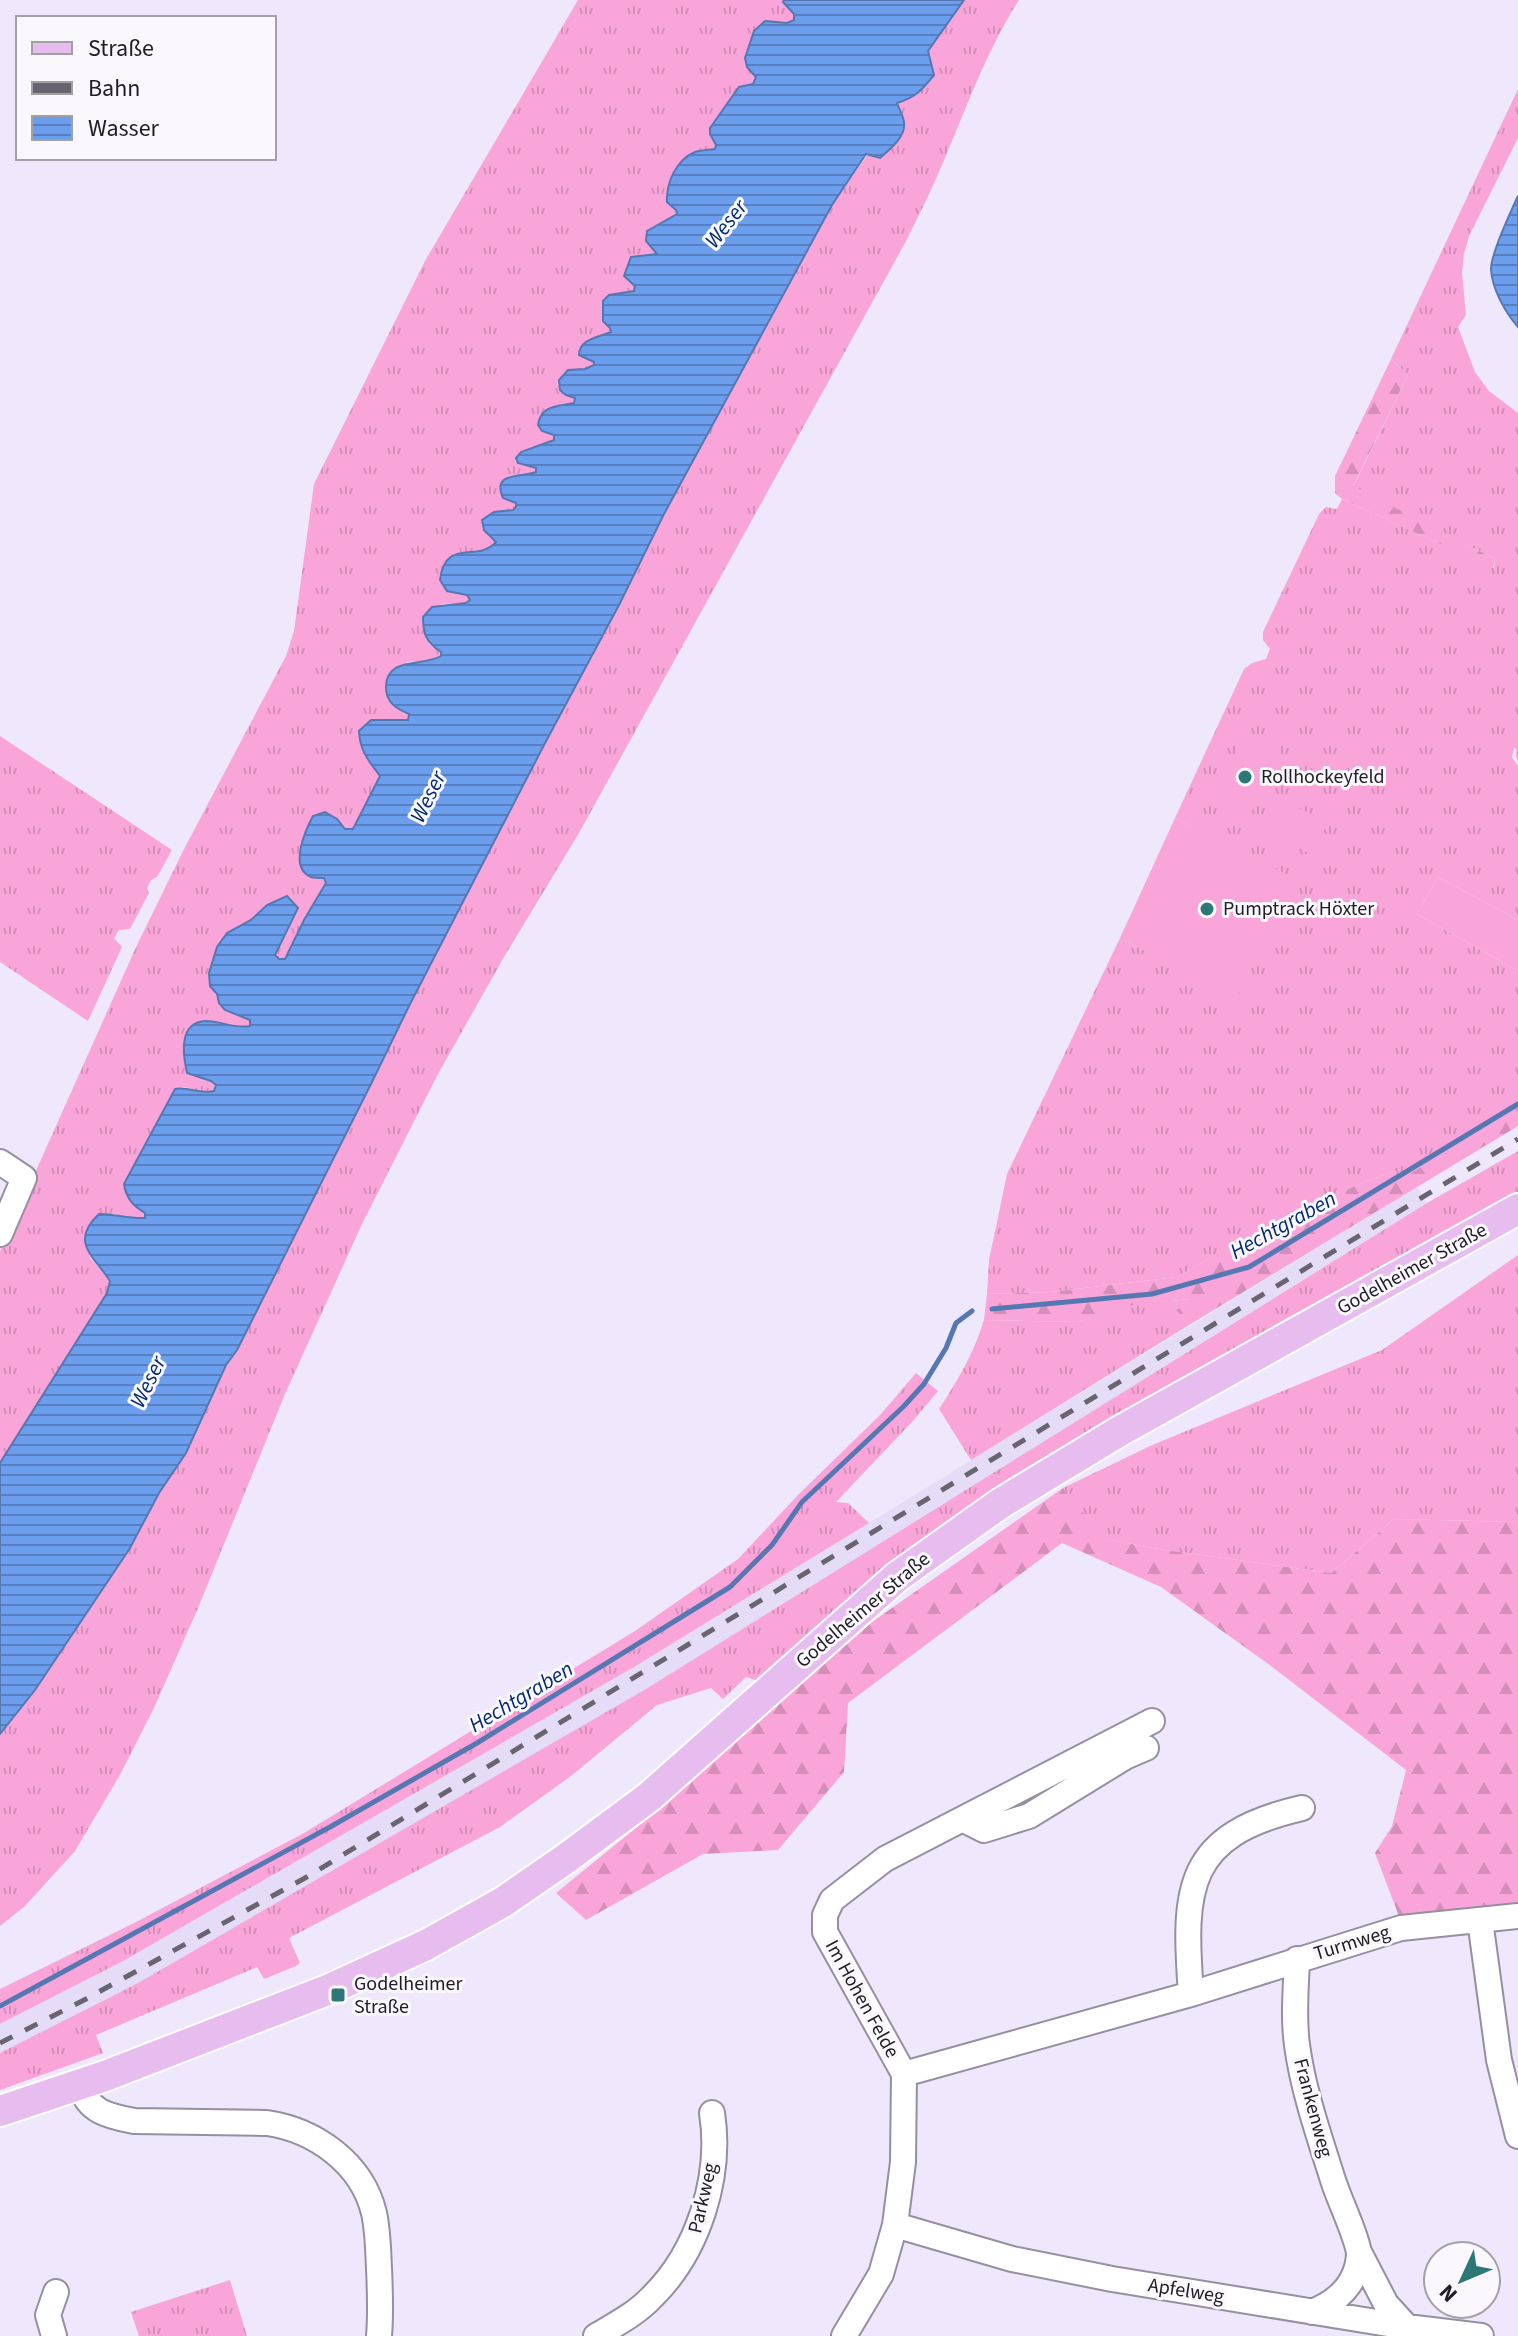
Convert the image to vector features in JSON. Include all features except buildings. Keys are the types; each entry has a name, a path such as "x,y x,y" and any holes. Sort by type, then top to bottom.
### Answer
{"main road":[{"name":"Godelheimer Straße","path":"0,2111 80,2084 330,1989 426,1945 503,1902 649,1797 897,1577 1001,1503 1120,1431 1518,1209"}],"street":[{"path":"0,1162 24,1178 0,1234"},
{"name":"Im Hohen Felde","path":"844,2336 881,2274 895,2225 903,2162 904,2074 825,1932 825,1915 832,1900 885,1859 1152,1721"},
{"path":"964,1820 984,1830 1029,1816 1125,1757 1146,1748"},
{"path":"1191,1994 1187,1935 1191,1895 1203,1863 1218,1845 1239,1831 1266,1818 1302,1808"},
{"name":"Turmweg","path":"904,2074 1191,1994 1401,1928 1518,1916"},
{"path":"1480,1920 1499,2060 1518,2136"},
{"name":"Frankenweg","path":"1297,1959 1297,2046 1334,2184 1359,2252 1386,2304 1407,2327"},
{"path":"80,2084 90,2106 116,2118 134,2121 267,2123 289,2126 329,2147 351,2168 366,2191 373,2211 378,2239 382,2313 379,2336"},
{"name":"Parkweg","path":"596,2336 630,2316 653,2297 692,2244 710,2184 716,2135 712,2113"},
{"name":"Apfelweg","path":"895,2225 1012,2259 1112,2279 1407,2327 1481,2336"},
{"path":"1312,2312 1329,2306 1342,2294 1355,2271 1359,2252"},
{"path":"54,2336 48,2315 56,2292"}],"shaded area":[{"path":"1417,1187 1427,1203 646,1689 138,1983 0,2053 0,2024 125,1960 634,1667"}],"green space":[{"path":"578,0 784,0 794,14 794,20 787,23 765,22 747,67 756,77 710,134 715,149 698,150 677,165 672,207 677,214 667,219 646,241 657,254 634,291 609,295 611,332 584,343 579,355 595,362 594,365 568,370 574,403 547,408 542,431 554,435 554,440 522,452 518,463 536,468 536,472 509,476 503,498 516,503 516,507 494,512 484,530 496,541 491,548 453,554 470,600 466,603 441,604 429,644 442,656 434,661 407,662 408,720 371,720 359,731 363,751 380,776 353,829 345,829 337,819 308,826 301,846 303,862 309,876 324,878 327,883 285,959 275,955 298,908 268,905 251,920 227,933 210,986 222,1007 250,1020 250,1026 237,1028 206,1021 211,1081 216,1085 214,1091 210,1093 184,1087 175,1090 124,1183 130,1201 145,1213 145,1218 114,1214 89,1256 110,1281 107,1293 0,1463 0,1251 137,945 286,656 294,631 314,484 425,261"},
{"path":"964,0 1019,0 984,66 932,189 905,243 579,833 438,1074 362,1224 285,1394 198,1608 154,1708 121,1773 75,1851 25,1906 0,1926 0,1734 35,1690 130,1548 159,1493 186,1453 226,1365 237,1350 409,1006 664,514 832,205 899,110 897,103 934,76 928,51"},
{"path":"1518,89 1518,138 1469,236 1464,254 1462,273 1466,315 1458,327 1475,372 1489,391 1518,413 1518,762 1517,749 1514,748 1512,757 1518,766 1518,920 1438,877 1417,914 1518,971 1518,1111 1399,1181 1390,1172 1283,1216 1177,1277 1050,1292 987,1294 989,1260 1007,1174 1120,938 1236,998 1295,880 1175,818 1244,669 1266,659 1270,649 1263,640 1263,632 1319,514 1326,507 1337,509 1342,499 1494,568 1495,559 1353,487 1408,375 1391,359"},
{"path":"1391,359 1408,375 1353,486 1495,559 1493,568 1342,499 1335,493 1335,476"},
{"name":"Rollhockeyfeld","path":"1245,732 1281,750 1246,823 1210,805"},
{"path":"0,736 172,850 157,877 151,880 147,888 149,893 130,929 119,930 114,938 122,947 88,1021 0,962"},
{"path":"1278,798 1328,822 1313,855 1263,831"},
{"name":"Pumptrack Höxter","path":"1175,818 1296,879 1236,999 1120,938"},
{"path":"1438,877 1518,920 1518,971 1417,914"},
{"path":"1518,1111 1518,1126 1189,1325 1176,1310 1191,1299 1132,1305 1078,1322 984,1320 987,1294 1050,1292 1177,1277 1282,1216 1390,1172 1399,1180"},
{"path":"1518,1151 1518,1192 1193,1374 758,1681 746,1677 723,1699 711,1688 657,1705 571,1776 500,1827 289,1938 300,1963 296,1966 264,1979 257,1967 96,2035 103,2053 0,2090 0,2053 138,1983 646,1689 1427,1203"},
{"path":"1518,1255 1518,1522 1394,1519 1331,1573 1104,1539 1063,1488 1150,1446 1382,1350"},
{"path":"1193,1299 1176,1310 1189,1325 971,1460 939,1409 965,1366 984,1320 1078,1322 1132,1304"},
{"path":"916,1373 938,1391 836,1502 848,1503 869,1523 634,1667 125,1960 0,2024 0,1989 134,1923 304,1833 635,1631 738,1559 881,1414"},
{"path":"1063,1488 1105,1539 1331,1573 1394,1519 1518,1522 1518,1907 1400,1919 1375,1853 1392,1826 1406,1770 1271,1666 1161,1587 1062,1543 848,1703 844,1772 778,1850 703,1854 586,1920 556,1893 637,1827 872,1622"},
{"path":"230,2280 247,2336 139,2336 131,2312"}],"water":[{"name":"Weser","path":"784,0 964,0 928,51 934,75 918,93 897,103 904,123 900,138 880,158 866,154 832,205 664,514 409,1006 237,1350 226,1365 186,1453 159,1493 130,1548 35,1690 0,1734 0,1463 107,1293 110,1281 87,1249 85,1241 90,1224 99,1214 145,1218 145,1213 129,1198 124,1184 175,1089 209,1092 214,1091 216,1085 187,1073 184,1041 187,1033 197,1023 206,1021 250,1026 250,1020 225,1010 210,986 209,973 217,947 227,933 251,920 267,905 287,896 298,908 275,955 285,959 326,883 324,878 311,877 301,866 301,848 313,816 325,812 337,819 345,829 353,829 380,776 363,751 359,731 371,720 408,720 409,714 396,707 388,697 388,677 399,666 441,656 441,652 426,637 423,617 432,607 470,600 467,595 447,591 440,580 443,567 455,555 480,551 496,542 484,530 482,520 494,512 516,507 516,503 503,498 501,483 510,477 536,472 536,468 518,463 516,458 521,452 554,440 554,435 542,431 538,425 542,414 551,408 574,403 575,398 560,390 559,380 568,370 594,365 594,362 579,355 586,342 611,332 603,321 603,301 609,295 634,291 635,286 624,276 631,257 657,254 646,241 647,231 677,214 667,202 668,187 674,173 688,156 697,151 715,149 710,128 739,87 753,84 756,77 747,67 745,58 754,31 765,21 787,23 794,20 794,14"},
{"path":"1518,196 1518,327 1500,300 1491,269 1498,243"}],"waterway":[{"name":"Hechtgraben","path":"992,1309 1152,1294 1249,1267 1518,1104"},
{"name":"Hechtgraben","path":"0,2006 330,1827 477,1743 730,1587 772,1545 802,1502 924,1384 946,1348 956,1323 972,1311"}],"railway":[{"path":"0,2043 305,1878 1518,1139"}],"place":[{"name":"Rollhockeyfeld","path":"1245,777"},
{"name":"Pumptrack Höxter","path":"1207,909"},
{"name":"Godelheimer Straße","path":"338,1995"}]}
